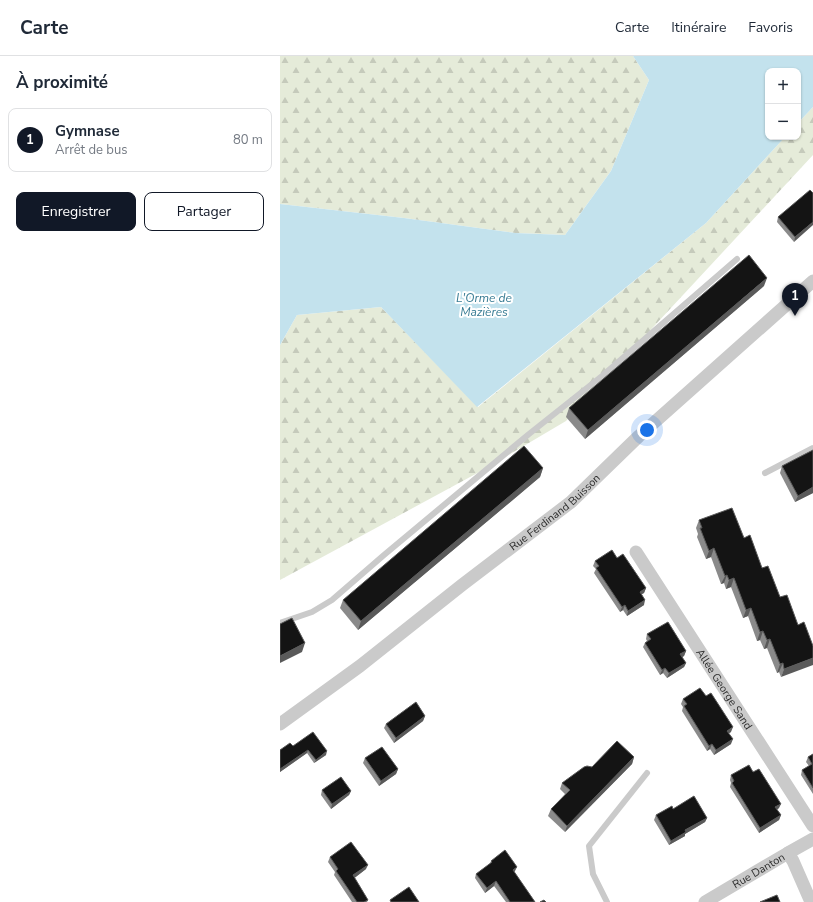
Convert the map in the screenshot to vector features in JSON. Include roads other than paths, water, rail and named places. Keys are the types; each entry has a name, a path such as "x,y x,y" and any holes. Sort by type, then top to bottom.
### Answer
{"street":[{"name":"Rue Ferdinand Buisson","path":"280,724 360,666 571,502 639,436 813,281"},
{"name":"Allée George Sand","path":"636,552 813,826"},
{"name":"Rue Danton","path":"705,902 721,898 788,853 813,839"},
{"path":"788,853 811,902"}],"lane":[{"path":"280,623 312,612 332,600 529,434 602,376 737,258"},
{"path":"766,473 813,448"},
{"path":"607,902 593,874 589,846 647,773"}],"water":[{"name":"L'Orme de Mazières","path":"633,56 813,56 813,107 801,120 801,68 765,68 765,140 782,140 706,223 477,407 381,307 297,315 280,345 280,204 404,218 515,233 565,235 611,171 649,80"}],"place":[{"name":"Gymnase","path":"795,316"}]}
